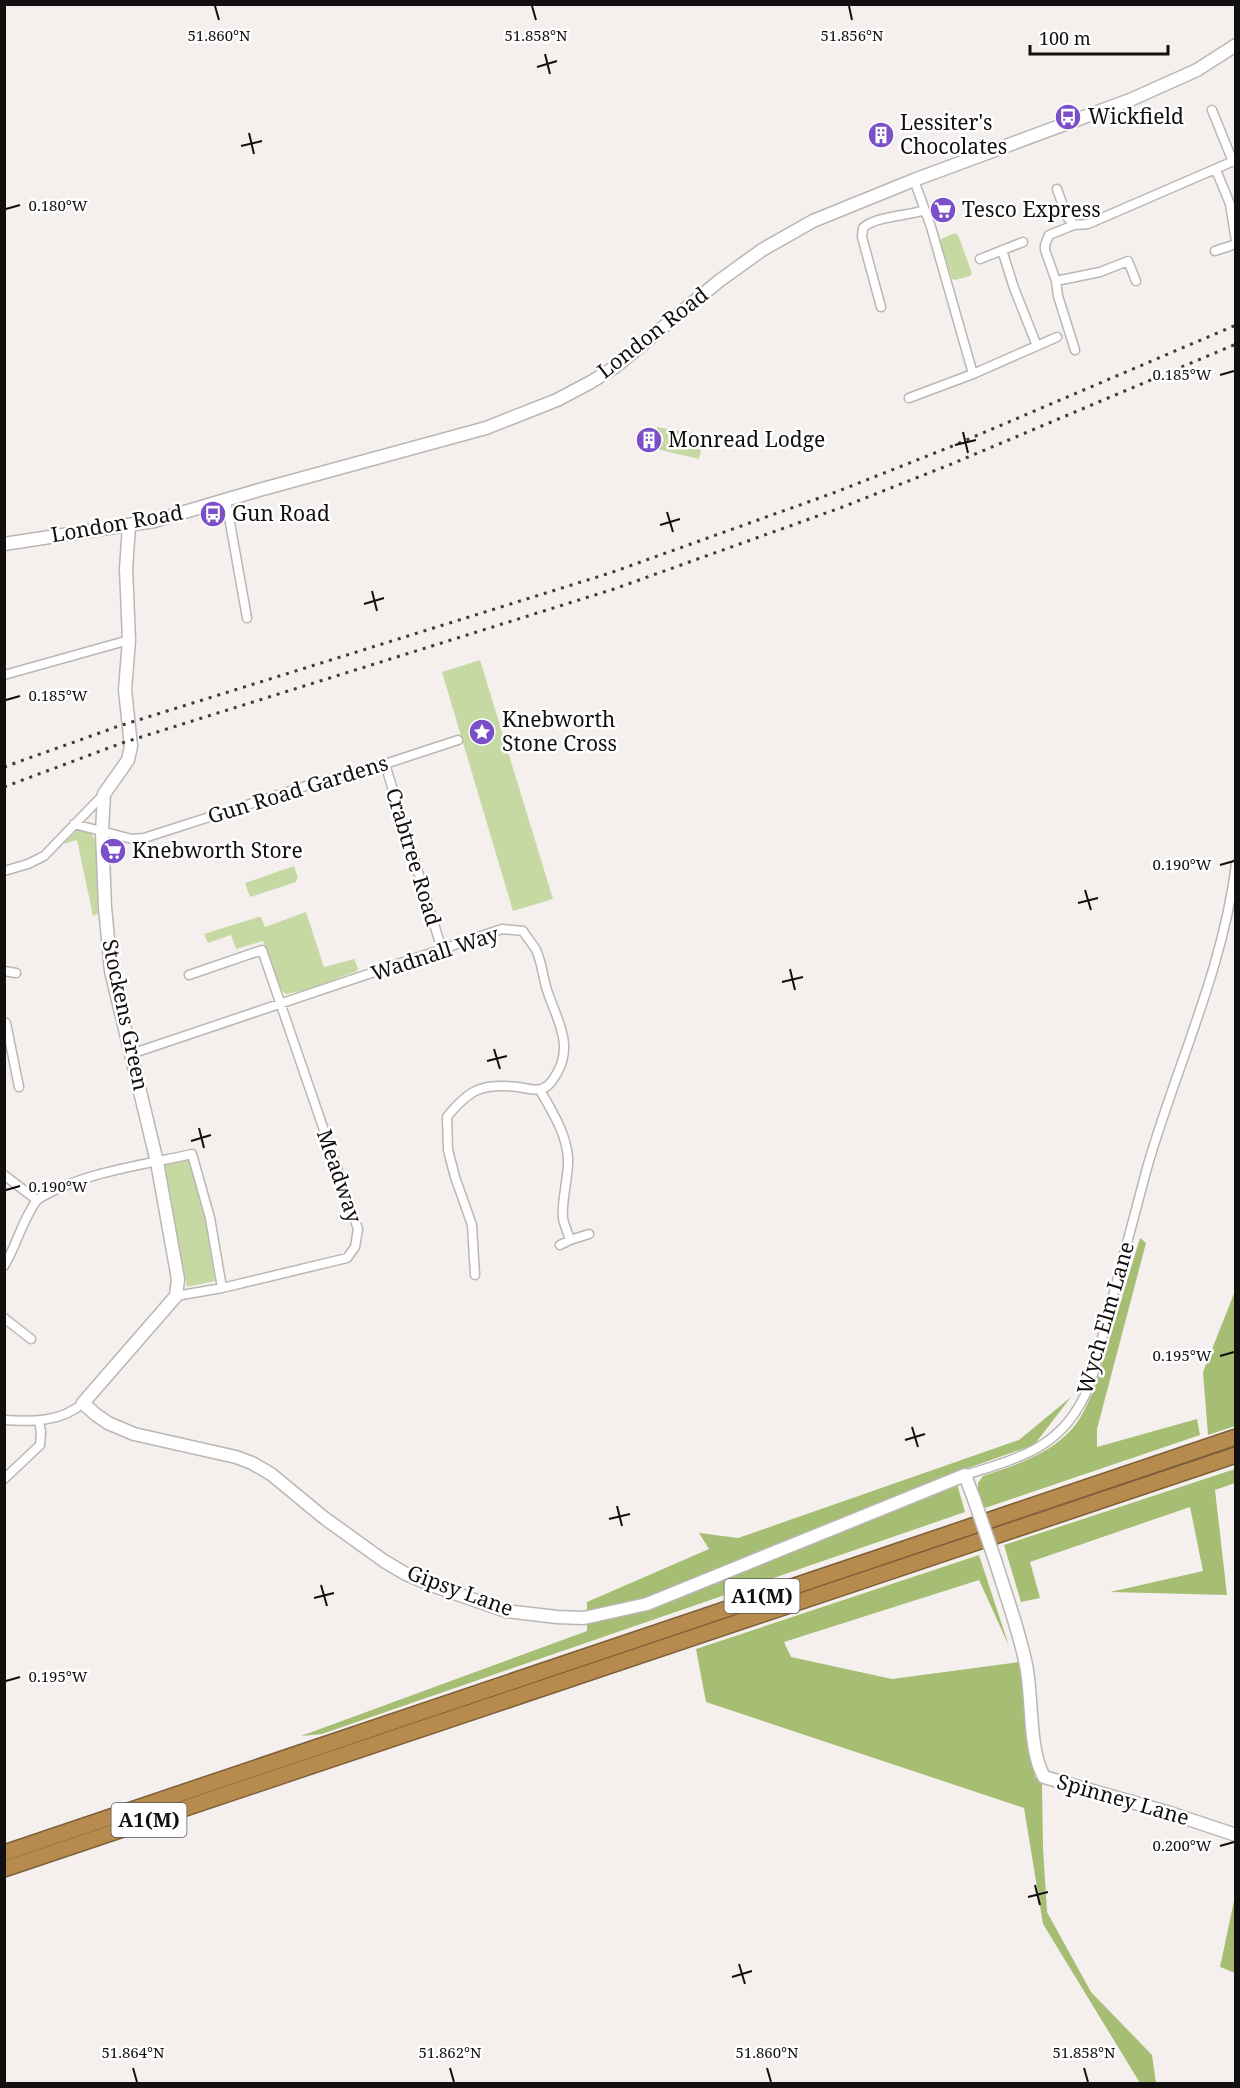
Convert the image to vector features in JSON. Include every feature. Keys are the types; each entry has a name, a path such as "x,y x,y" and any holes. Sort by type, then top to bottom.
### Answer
{"highway":[{"name":"A1(M)","path":"4,1853 1236,1437"},
{"name":"A1(M)","path":"4,1869 1236,1455"}],"street":[{"name":"London Road","path":"4,544 129,526 486,428 557,400 615,367 687,306 762,250 813,221 914,180 1130,100 1197,70 1236,45"},
{"path":"1075,350 1045,250 1047,240 1052,232 1074,225 1088,224 1234,161 1212,110"},
{"path":"1215,251 1236,243 1230,204 1216,170"},
{"path":"914,180 973,374"},
{"path":"1058,189 1067,217 1074,225"},
{"path":"881,307 862,237 863,228 878,221 925,210"},
{"path":"980,259 1023,242"},
{"path":"1002,250 1037,346"},
{"path":"1056,281 1100,272 1128,261 1136,281"},
{"path":"909,398 973,374 1057,337"},
{"path":"226,500 247,618"},
{"path":"4,871 28,864 44,856 104,794 128,760 131,746 125,690 129,640 126,570 129,526"},
{"path":"4,675 129,640"},
{"name":"Gun Road Gardens","path":"74,824 132,839 144,838 458,740"},
{"name":"Crabtree Road","path":"385,764 441,950"},
{"name":"Stockens Green","path":"104,794 102,832 105,907 111,971 157,1162 178,1279 176,1296"},
{"name":"Wych Elm Lane","path":"965,1475 1017,1458 1046,1444 1065,1428 1088,1393 1148,1167 1214,966 1236,864"},
{"name":"Wadnall Way","path":"132,1054 502,929 523,932 537,952 547,990 564,1036 565,1049 560,1067 551,1083 540,1090"},
{"name":"Meadway","path":"176,1296 222,1288 347,1258 355,1247 358,1229 262,950 189,975"},
{"path":"4,971 16,973"},
{"path":"6,1023 8,1047 19,1087"},
{"path":"476,1275 472,1225 448,1150 447,1117 465,1096 481,1088 499,1086 540,1090 561,1127 566,1143 568,1158 563,1218 570,1240"},
{"path":"4,1266 24,1220 37,1200 63,1185 192,1154 210,1218 222,1288"},
{"path":"4,1175 37,1200"},
{"path":"560,1245 589,1234"},
{"path":"4,1420 39,1421 78,1407 176,1296"},
{"path":"4,1318 30,1339"},
{"name":"Gipsy Lane","path":"83,1403 94,1414 134,1434 236,1457 252,1463 271,1474 323,1517 384,1561 406,1574 506,1611 556,1617 584,1618 647,1604 965,1475"},
{"path":"4,1479 40,1445 39,1421"},
{"name":"Spinney Lane","path":"965,1475 996,1563 1026,1665 1038,1767 1044,1777 1170,1813 1236,1835"}],"green space":[{"path":"955,233 958,235 972,273 970,276 955,280 952,279 940,242 941,239"},
{"path":"657,427 704,435 699,459 652,448 653,444 659,445 664,441"},
{"path":"480,660 553,899 513,911 442,672"},
{"path":"77,830 89,831 97,842 101,912 93,916 77,840 63,844"},
{"path":"294,866 298,878 296,882 250,897 245,883"},
{"path":"306,912 324,967 354,959 357,971 306,990 286,994 279,989 263,941 236,949 231,935 208,943 204,934 258,917 261,917 265,927"},
{"path":"189,1160 206,1222 215,1281 187,1287 162,1165"},
{"path":"1140,1238 1146,1243 1097,1429 1097,1447 1197,1419 1200,1435 985,1508 978,1492 978,1483 983,1476 1027,1460 1048,1449 1072,1430 1083,1413 1094,1390"},
{"path":"1235,1291 1235,1426 1208,1435 1203,1372"},
{"path":"1071,1397 1034,1445 954,1473 965,1512 322,1734 301,1736 587,1631 587,1602 709,1549 699,1533 738,1538 1019,1440"},
{"path":"1235,1469 1235,1483 1215,1490 1227,1595 1110,1592 1203,1571 1190,1507 1030,1562 1040,1598 1021,1602 1004,1545"},
{"path":"979,1555 1009,1646 979,1580 784,1642 791,1657 892,1679 1019,1662 1035,1777 1042,1783 1047,1912 1091,1992 1152,2055 1156,2083 1140,2083 1043,1924 1024,1808 706,1702 696,1649"},
{"path":"1235,1896 1235,1973 1220,1967"}],"railway":[{"path":"4,767 119,726 610,573 836,492 950,447 1236,325"},
{"path":"4,787 122,743 614,589 840,508 954,463 1236,344"}],"place":[{"name":"Wickfield","path":"1068,117"},
{"name":"Lessiter's Chocolates","path":"881,135"},
{"name":"Tesco Express","path":"943,210"},
{"name":"Monread Lodge","path":"649,440"},
{"name":"Gun Road","path":"213,514"},
{"name":"Knebworth Stone Cross","path":"482,732"},
{"name":"Knebworth Store","path":"113,851"}]}
